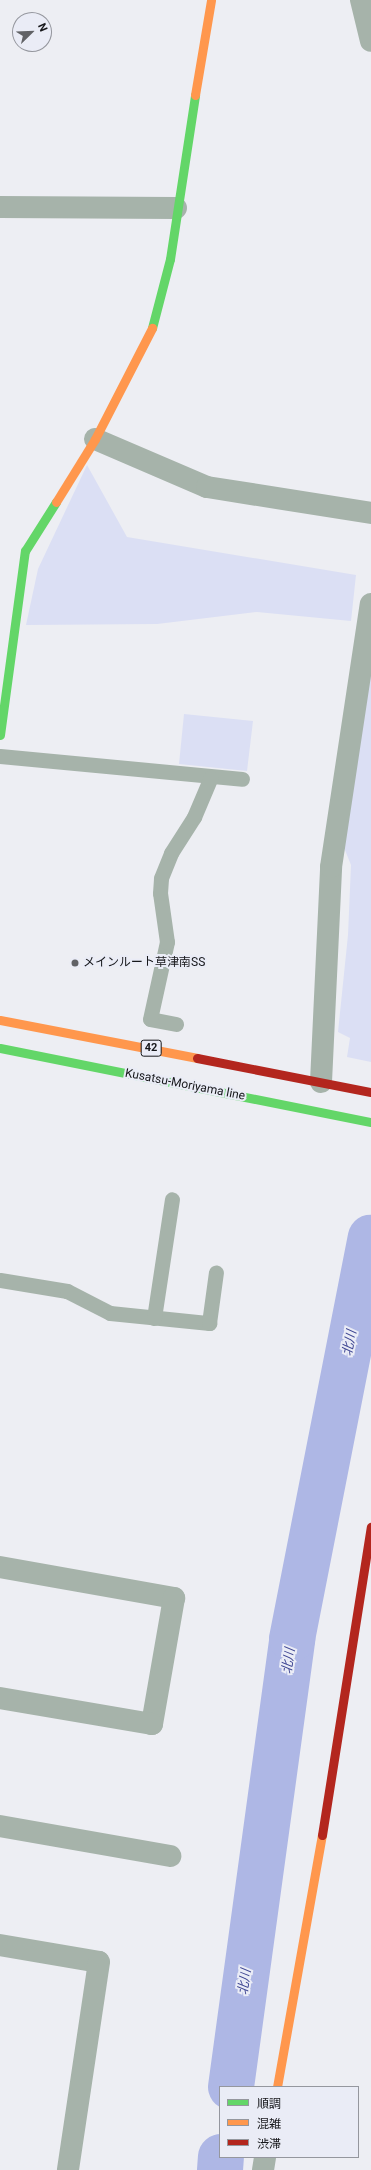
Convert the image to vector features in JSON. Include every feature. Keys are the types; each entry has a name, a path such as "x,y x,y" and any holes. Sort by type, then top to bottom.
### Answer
{"street":[{"path":"0,735 7,642 25,551 95,439 156,320 170,259 176,208 211,0"},
{"path":"361,0 371,41"},
{"path":"0,207 176,208"},
{"path":"95,439 206,487 371,513"},
{"path":"311,1080 331,866 371,604"},
{"name":"42","path":"0,1020 371,1092"},
{"name":"Kusatsu-Moriyama line","path":"0,1048 371,1122"},
{"path":"277,2086 309,1911 371,1528"},
{"path":"0,1567 174,1598 152,1724 0,1698"},
{"path":"0,1826 170,1856"},
{"path":"0,1945 99,1962 68,2170"},
{"path":"263,2170 265,2158"}],"lane":[{"path":"0,756 242,780"},
{"path":"176,1024 150,1019 167,942 160,893 161,878 171,853 194,817 211,777"},
{"path":"154,1318 172,1199"},
{"path":"0,1280 67,1291 110,1313 209,1323 216,1272"}],"shaded area":[{"path":"87,465 127,537 356,575 351,621 257,612 157,624 26,625 38,569"},
{"path":"371,650 371,1062 347,1057 350,1038 338,1032 348,935 351,865 343,845"},
{"path":"184,714 253,721 247,771 179,764"}],"waterway":[{"name":"北川","path":"231,2086 292,1639 371,1238"},
{"name":"北川","path":"220,2170 221,2158"}],"traffic: fast":[{"path":"152,328 170,259 195,95"},
{"path":"0,735 25,551 56,502"},
{"path":"0,1048 371,1122"}],"traffic: slow":[{"path":"195,95 211,0"},
{"path":"56,502 95,439 152,328"},
{"path":"0,1020 197,1058"},
{"path":"277,2086 322,1835"}],"traffic: jam":[{"path":"197,1058 371,1092"},
{"path":"322,1835 371,1527"}],"place":[{"name":"メインルート草津南SS","path":"75,963"}]}
